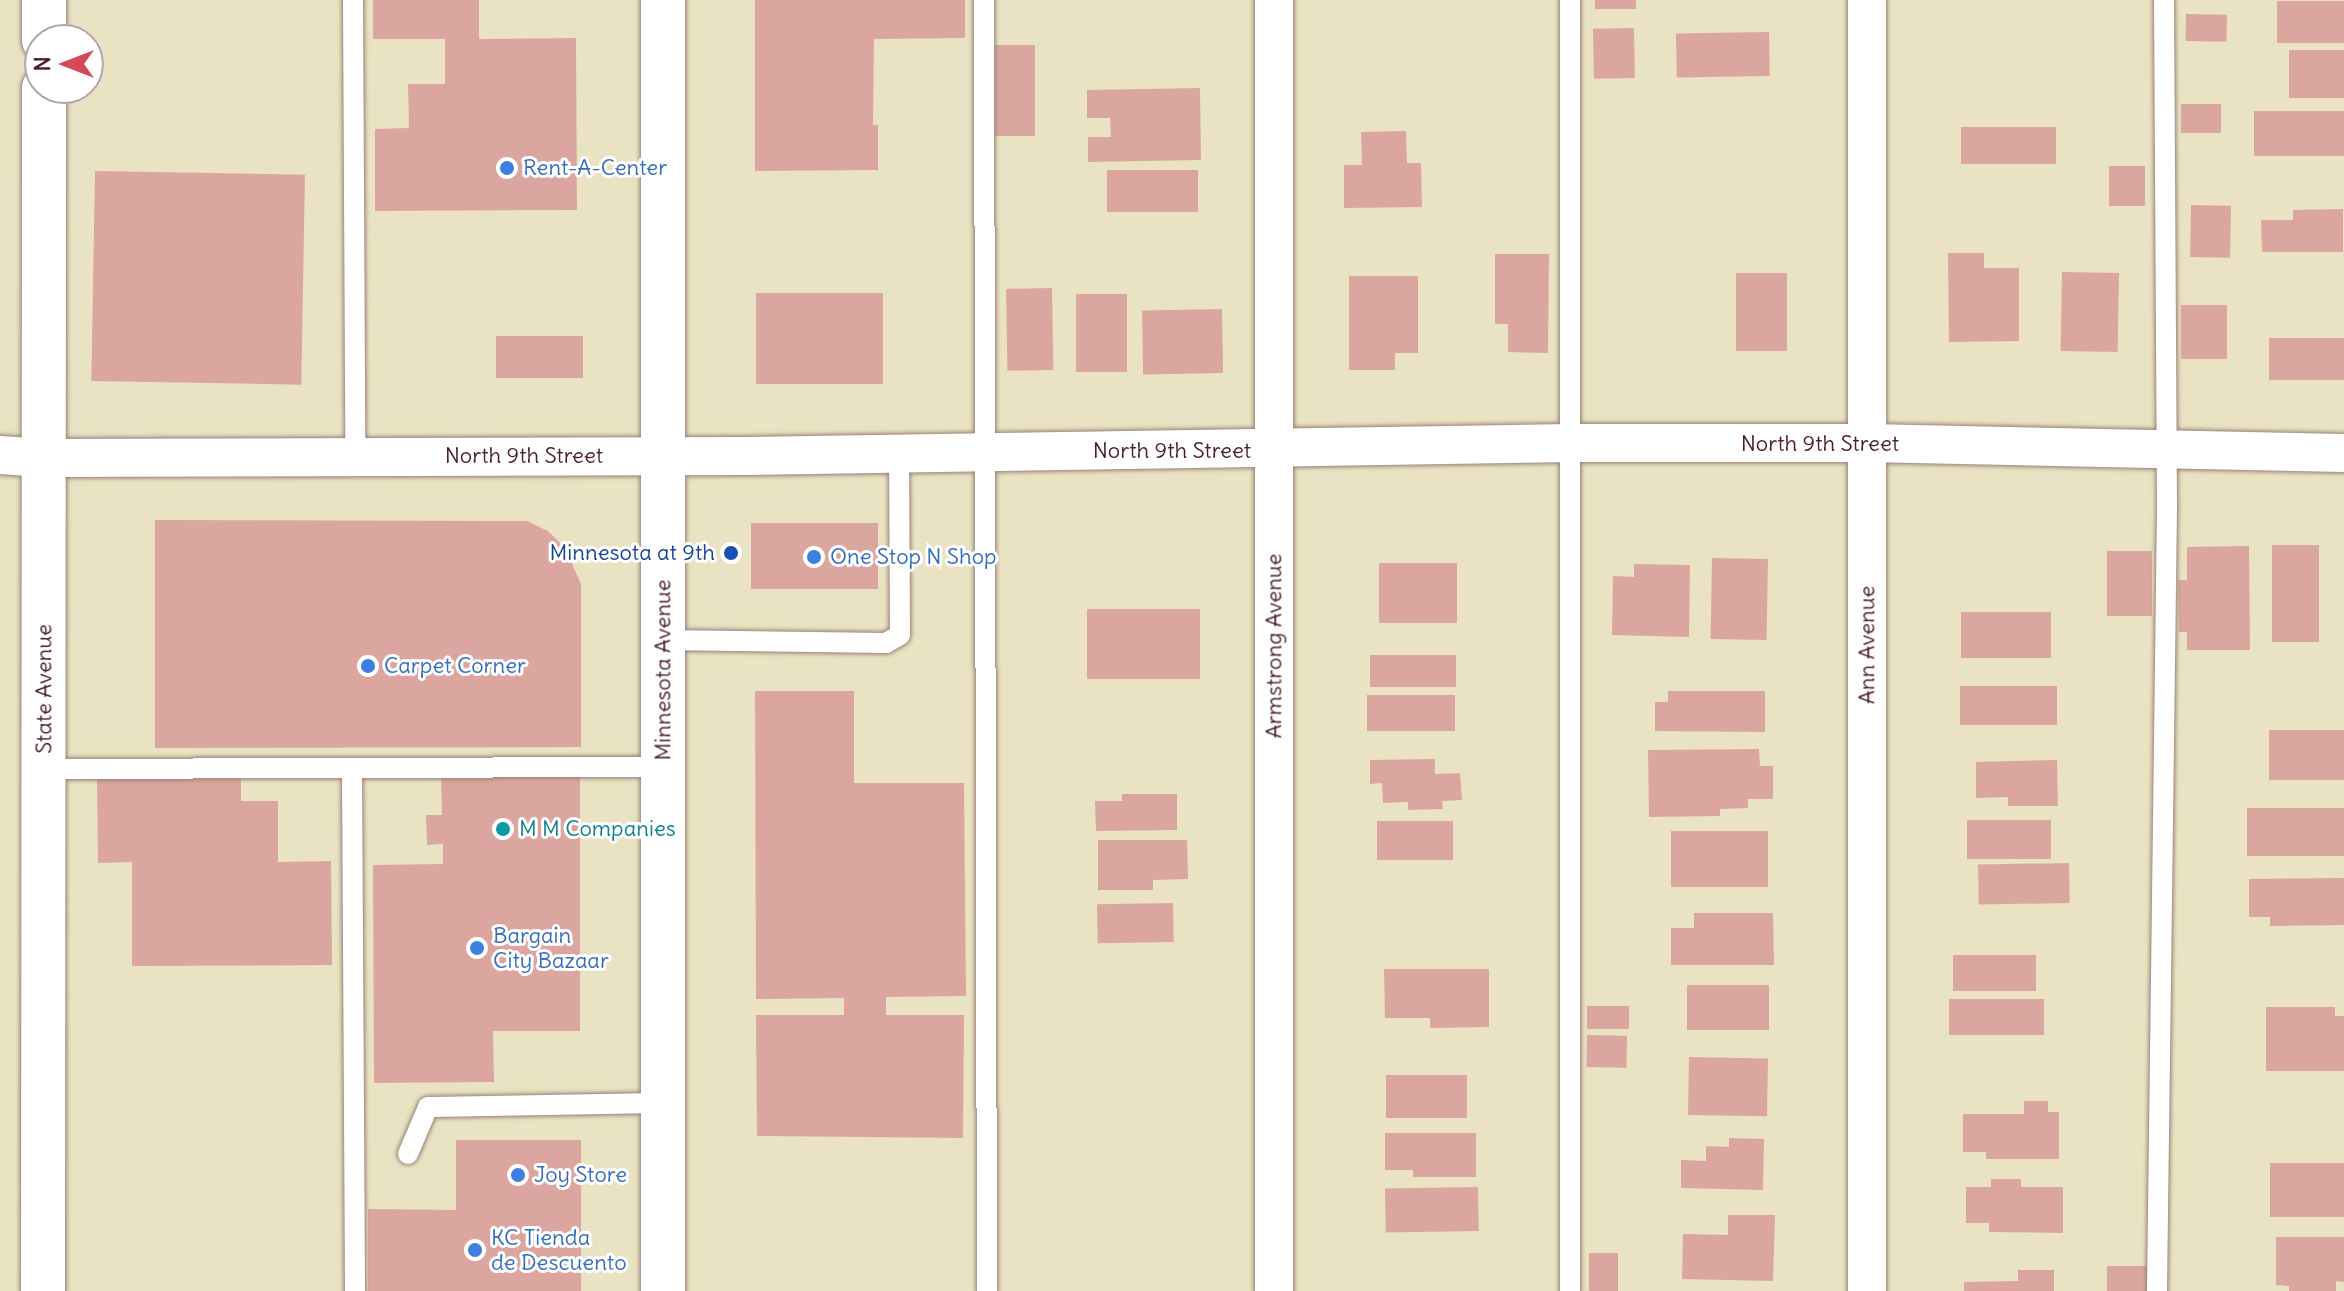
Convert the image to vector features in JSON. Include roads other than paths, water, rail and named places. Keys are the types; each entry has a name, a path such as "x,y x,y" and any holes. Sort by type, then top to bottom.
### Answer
{"main road":[{"path":"44,0 44,24"},
{"name":"Minnesota Avenue","path":"663,0 663,1291"},
{"name":"State Avenue","path":"43,1291 44,104"}],"street":[{"name":"Armstrong Avenue","path":"1274,0 1274,1291"},
{"name":"Ann Avenue","path":"1867,0 1867,1291"},
{"name":"North 9th Street","path":"0,455 44,458 355,455 663,457 1274,450 1572,443 1867,443 2344,453"}],"lane":[{"path":"353,0 355,455"},
{"path":"984,0 987,1291"},
{"path":"1570,0 1570,1291"},
{"path":"2157,1291 2166,448 2164,0"},
{"path":"663,640 886,643 900,635 899,453"},
{"path":"44,769 663,767"},
{"path":"352,768 355,1291"},
{"path":"408,1154 428,1107 663,1103"}],"place":[{"name":"Rent-A-Center","path":"507,168"},
{"name":"Minnesota at 9th","path":"731,553"},
{"name":"One Stop N Shop","path":"814,557"},
{"name":"Carpet Corner","path":"368,666"},
{"name":"M M Companies","path":"503,829"},
{"name":"Bargain City Bazaar","path":"477,948"},
{"name":"Joy Store","path":"518,1175"},
{"name":"KC Tienda de Descuento","path":"475,1250"}]}
